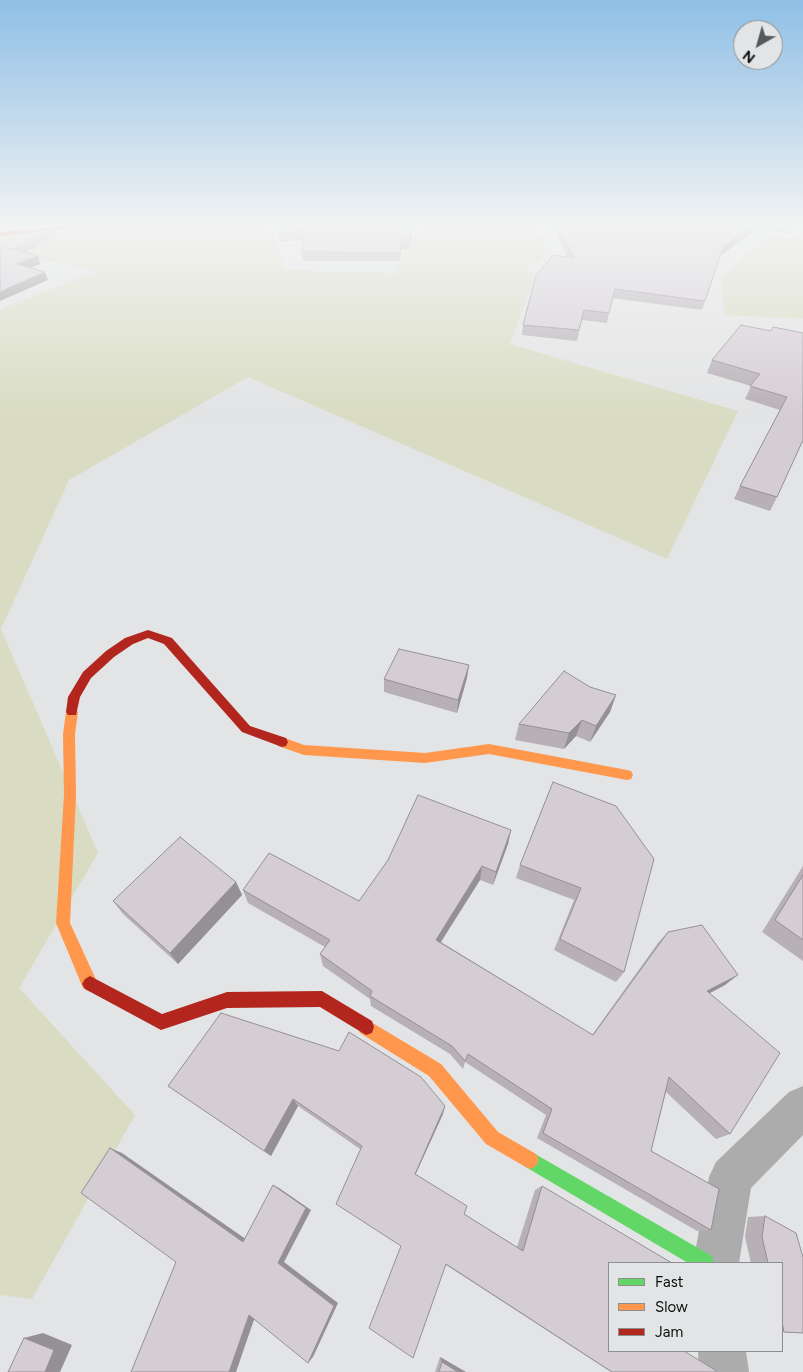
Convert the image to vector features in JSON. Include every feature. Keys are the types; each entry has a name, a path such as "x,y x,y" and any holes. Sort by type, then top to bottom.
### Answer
{"street":[{"path":"627,775 489,749 425,758 304,750 246,729 168,641 148,634 129,641 110,654 87,675 74,697 69,734 70,795 63,922 88,983 162,1022 226,1000 322,999 435,1070 492,1138 703,1262"},
{"path":"716,1262 731,1177 803,1106"},
{"path":"722,1352 724,1372"}],"green space":[{"path":"52,289 530,289 510,344 738,411 667,559 248,377 69,480 1,629 98,853 19,988 135,1115 32,1299 0,1295 0,310"},
{"path":"722,289 803,289 803,319 724,315"}],"building":[{"path":"532,289 615,289 609,313 584,310 579,330 523,325"},
{"path":"615,289 709,289 705,301"},
{"path":"741,325 771,331 773,327 803,333 803,440 777,497 740,486 787,397 750,386 760,374 712,360"},
{"path":"399,649 469,665 458,700 384,679"},
{"path":"564,671 590,687 616,695 596,726 582,720 569,733 519,724"},
{"path":"553,782 616,806 654,859 624,972 560,939 581,888 520,865"},
{"path":"418,795 511,830 496,872 482,866 436,940 593,1035 668,932 702,925 738,975 707,991 780,1053 730,1134 669,1077 651,1151 719,1189 711,1230 543,1133 552,1109 468,1054 465,1061 452,1046 370,996 372,991 320,954 330,940 243,890 269,853 359,901 388,860"},
{"path":"180,837 236,882 170,953 113,901"},
{"path":"803,875 803,940 775,920"},
{"path":"221,1013 339,1051 349,1032 421,1077 445,1106 415,1174 467,1206 464,1214 523,1251 542,1186 670,1262 608,1262 608,1352 686,1352 716,1372 612,1372 446,1264 413,1358 369,1328 401,1246 336,1204 362,1146 293,1099 264,1151 168,1086"},
{"path":"110,1148 243,1242 273,1185 306,1208 278,1263 334,1306 308,1363 249,1315 229,1372 131,1372 176,1262 81,1193"},
{"path":"765,1216 796,1233 803,1257 803,1333 784,1332 783,1262 768,1262 762,1237"},
{"path":"24,1338 54,1350 45,1372 8,1372"},
{"path":"442,1362 458,1372 439,1372"}],"traffic: fast":[{"path":"530,1160 703,1262"}],"traffic: slow":[{"path":"72,712 69,734 70,795 63,923 90,984"},
{"path":"282,742 304,750 425,758 489,749 627,775"},
{"path":"366,1027 435,1070 492,1138 530,1160"}],"traffic: jam":[{"path":"72,712 74,697 87,675 110,654 129,641 148,634 168,641 246,729 282,742"},
{"path":"90,984 161,1022 227,1000 322,999 366,1027"}]}
